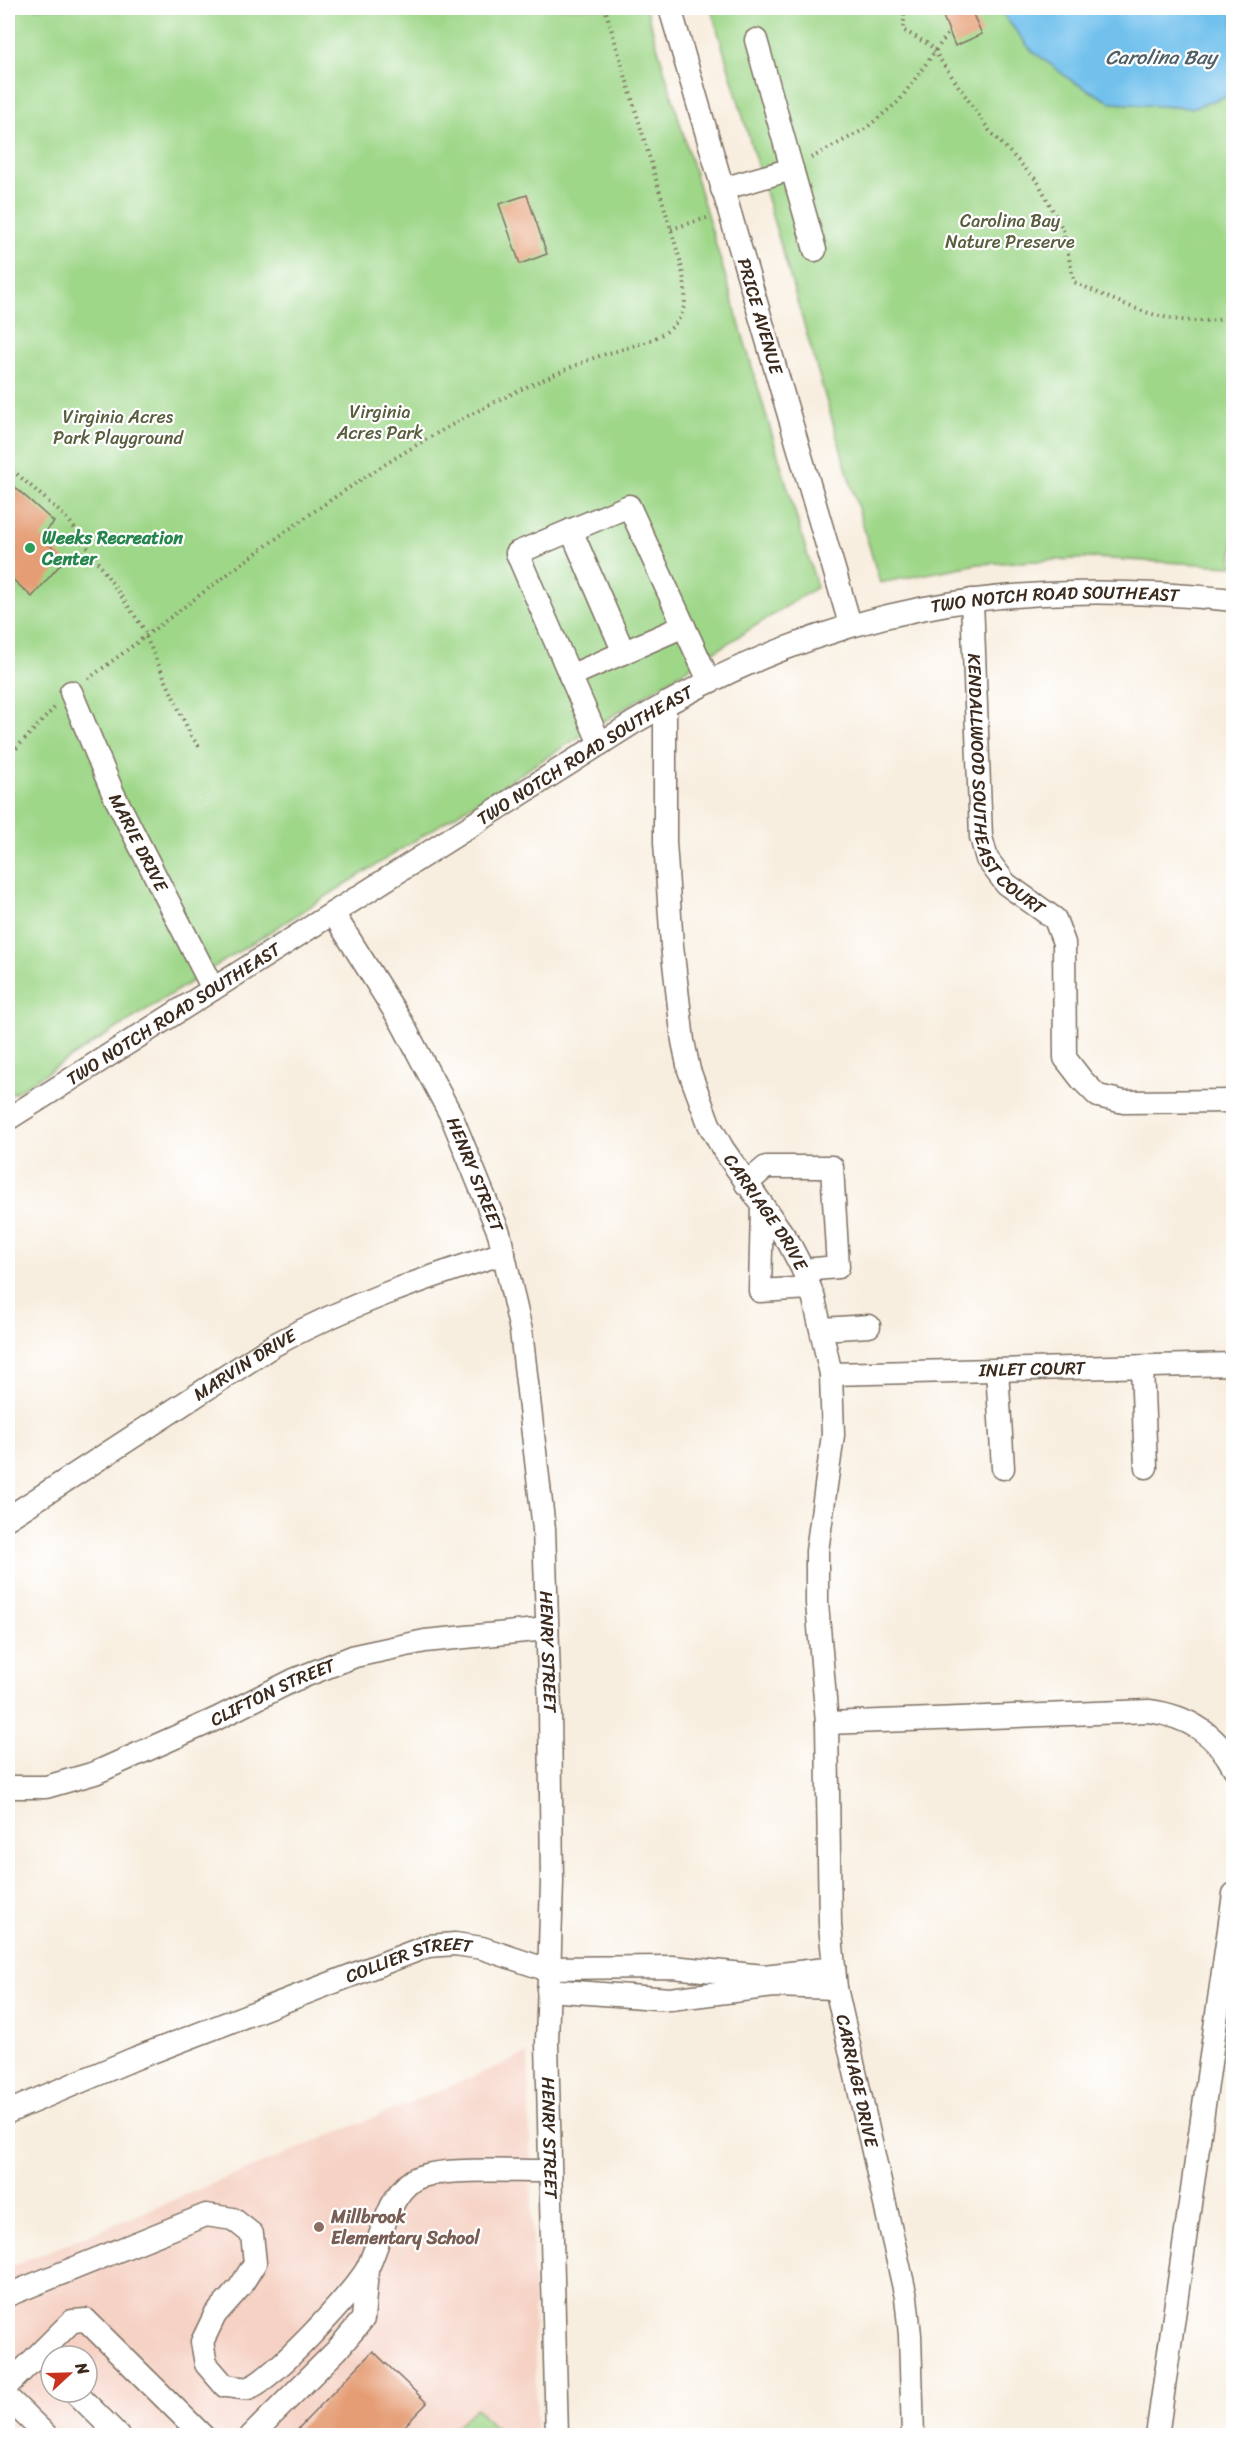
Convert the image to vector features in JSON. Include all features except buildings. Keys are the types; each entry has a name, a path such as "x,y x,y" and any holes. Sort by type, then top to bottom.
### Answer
{"street":[{"name":"PRICE AVENUE","path":"670,8 850,624"},
{"path":"756,40 815,250"},
{"path":"722,189 792,168"},
{"path":"600,744 517,553 629,506 709,681"},
{"path":"571,530 624,653"},
{"name":"TWO NOTCH ROAD SOUTHEAST","path":"8,1119 665,704 770,652 850,624 893,613 972,600 1041,593 1090,592 1233,600"},
{"name":"KENDALLWOOD SOUTHEAST COURT","path":"972,600 981,837 987,859 1006,884 1055,919 1064,943 1065,1058 1098,1096 1124,1102 1233,1101"},
{"path":"570,676 684,626"},
{"name":"MARIE DRIVE","path":"71,692 113,793 213,989"},
{"name":"CARRIAGE DRIVE","path":"665,704 665,842 672,946 683,1041 689,1070 709,1124 746,1184 789,1243 806,1279 822,1329 831,1374 832,1435 817,1551 817,1603 827,1723 830,1924 835,1978 906,2297 910,2335 913,2436"},
{"name":"HENRY STREET","path":"333,913 402,1023 446,1103 472,1162 504,1253 521,1331 544,1528 552,1873 548,1990 549,2171 557,2436"},
{"path":"746,1184 766,1167 832,1167 838,1267 806,1279 760,1291 762,1207"},
{"name":"MARVIN DRIVE","path":"8,1518 264,1352 305,1328 433,1275 504,1253"},
{"path":"822,1329 869,1326"},
{"name":"INLET COURT","path":"831,1374 1233,1364"},
{"path":"1142,1366 1146,1467"},
{"path":"997,1370 1003,1468"},
{"name":"CLIFTON STREET","path":"8,1787 46,1786 95,1773 216,1719 294,1680 355,1656 425,1641 547,1629"},
{"path":"827,1723 1149,1711 1167,1713 1197,1726 1221,1747 1233,1768"},
{"path":"1157,2436 1233,1894"},
{"name":"COLLIER STREET","path":"8,2112 136,2058 428,1946 454,1944 473,1946 542,1968 672,1967 764,1976 835,1978"},
{"path":"548,1990 670,1999 835,1978"},
{"path":"8,2295 206,2215 234,2219 252,2234 255,2263 240,2287 215,2315 202,2342 206,2364 225,2386 248,2388 266,2377 334,2313 367,2270 396,2198 412,2181 435,2172 549,2171"},
{"path":"251,2436 337,2350 363,2319 367,2270"},
{"path":"56,2344 72,2321 86,2320 197,2434"},
{"path":"8,2385 39,2364"},
{"path":"8,2398 47,2436"},
{"path":"87,2404 119,2436"}],"path":[{"path":"8,757 71,692 353,486 428,438 539,381 670,329 683,311 686,290 671,229 605,8"},
{"path":"905,8 903,30 930,45 989,130 1038,182 1063,230 1074,282 1123,304 1172,321 1233,317"},
{"path":"792,168 865,129 899,101 949,32"},
{"path":"671,229 715,216 722,189"},
{"path":"8,466 68,519 147,636 190,736 201,749"}],"shaded area":[{"name":"Millbrook Elementary School","path":"528,2054 537,2435 8,2436 8,2268"}],"green space":[{"name":"Virginia Acres Park","path":"8,8 646,8 817,587 8,1097"},
{"name":"Carolina Bay Nature Preserve","path":"711,8 1233,8 1233,566 1093,558 978,564 880,583"},
{"path":"476,2408 503,2435 447,2435"}],"water":[{"name":"Carolina Bay","path":"998,8 1233,8 1233,94 1192,108 1112,103 1072,81 1030,49"}],"place":[{"name":"Weeks Recreation Center","path":"30,548"},
{"name":"Millbrook Elementary School","path":"319,2227"}],"park label":[{"name":"Virginia Acres Park Playground","path":"118,427"}]}
